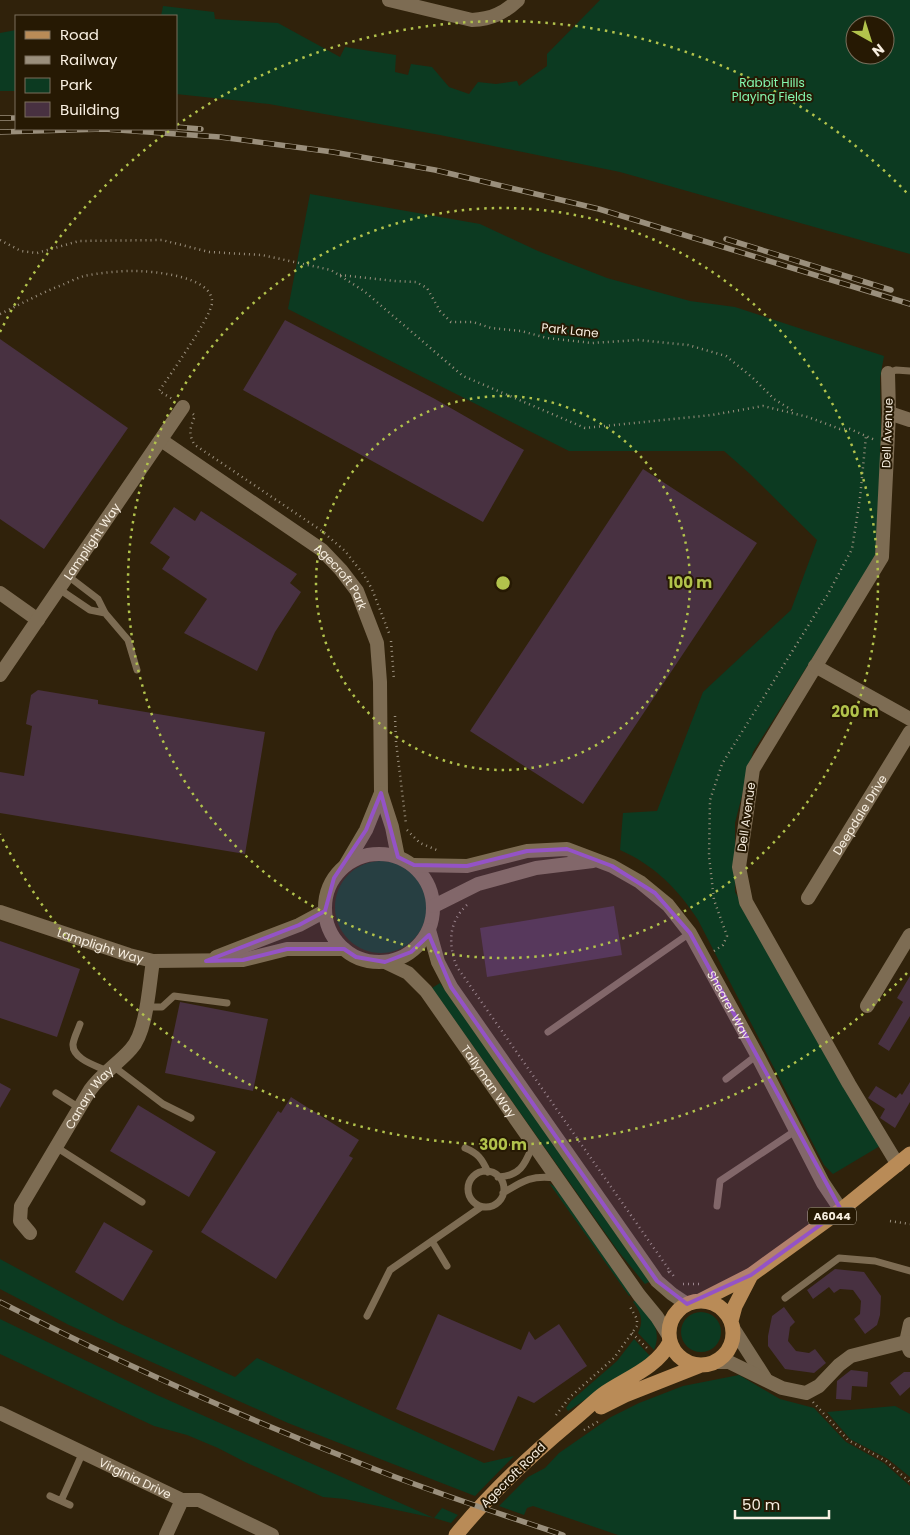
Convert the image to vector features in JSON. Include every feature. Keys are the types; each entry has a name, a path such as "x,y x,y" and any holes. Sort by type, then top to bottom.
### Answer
{"main road":[{"name":"A6044","path":"694,1303 751,1275 841,1210 910,1154"},
{"name":"A6044","path":"732,1325 735,1306 751,1275"},
{"path":"708,1302 722,1309 732,1325 730,1348 721,1359 708,1364 691,1364 682,1359 674,1351 670,1339 670,1326 673,1317 679,1310 694,1303 708,1302"},
{"name":"Agecroft Road","path":"577,1426 603,1395 639,1373 658,1358 665,1351 670,1339"},
{"name":"Agecroft Road","path":"459,1531 497,1489 545,1443 577,1426 625,1395 708,1364"}],"street":[{"path":"389,0 472,20 502,14 518,0"},
{"name":"Dell Avenue","path":"888,373 882,557 753,769 739,867 746,902 849,1084 898,1165"},
{"name":"Lamplight Way","path":"0,675 184,407"},
{"path":"888,413 910,420"},
{"name":"Agecroft Park","path":"161,440 322,550 357,591 377,643 380,682 381,793"},
{"path":"0,593 38,620"},
{"path":"815,666 910,719"},
{"name":"Deepdale Drive","path":"808,898 910,732"},
{"path":"381,793 392,827 398,857"},
{"path":"346,865 362,856 380,853 398,857 414,865 424,877 431,891 434,906 433,918 429,930 411,952 385,962 370,961 356,957 344,949 334,938 328,925 325,911 327,894 334,878 346,865 366,830 381,793"},
{"name":"Shearer Way","path":"414,865 467,866 527,851 567,849 626,873 655,892 690,933 757,1055 823,1183 841,1210"},
{"path":"434,906 478,884 536,868 597,861"},
{"path":"206,961 299,925 325,911"},
{"name":"Lamplight Way","path":"0,912 129,955 153,961 243,960 287,949 344,949"},
{"name":"Tallyman Way","path":"429,930 438,962 451,987 657,1281 672,1294 694,1303"},
{"path":"867,1006 910,935"},
{"name":"Canary Way","path":"30,1233 20,1221 20,1206 78,1107 97,1079 132,1048 142,1030 153,961"},
{"name":"Tallyman Way","path":"385,962 401,968 421,984 657,1317 670,1339"},
{"path":"708,1364 729,1362 782,1388 806,1393 819,1386 851,1356 908,1346 910,1324"},
{"path":"732,1325 766,1380"},
{"name":"Virginia Drive","path":"0,1413 182,1500 199,1500 272,1535"},
{"path":"166,1535 182,1500"}],"lane":[{"path":"888,373 896,370 910,371"},
{"path":"68,576 98,599 105,613 128,640 137,670"},
{"path":"59,589 90,610 105,613"},
{"path":"548,1032 690,933"},
{"path":"146,1007 162,1007 174,996 227,1003"},
{"path":"80,1024 73,1046 83,1060 110,1068 163,1104 191,1118"},
{"path":"726,1078 757,1055"},
{"path":"56,1093 78,1107"},
{"path":"716,1206 720,1181 795,1131"},
{"path":"481,1207 469,1195 469,1184 476,1174 488,1172 498,1177 509,1177 519,1171 526,1163 534,1144"},
{"path":"56,1146 142,1202"},
{"path":"465,1148 476,1152 483,1160 488,1172"},
{"path":"503,1193 528,1178 540,1176 558,1178"},
{"path":"367,1316 390,1270 481,1207 498,1203 503,1193 503,1187 498,1177"},
{"path":"432,1241 447,1266"},
{"path":"785,1298 839,1258 875,1261 910,1271"},
{"path":"60,1501 83,1452"},
{"path":"50,1496 70,1505"}],"path":[{"path":"0,240 21,251 37,253 79,241 162,240 209,252 262,255 331,270 364,291 463,376 586,428 712,415 763,406 840,429 850,429 887,444"},
{"path":"0,314 51,289 83,276 133,271 176,276 192,280 207,289 212,297 212,305 206,319 159,390 195,416 190,429 190,435 195,445 322,531 355,563 372,590 391,642 394,684"},
{"name":"Park Lane","path":"338,274 416,282 427,288 440,311 451,322 473,322 491,328 521,331 547,338 592,343 638,340 688,345 726,356 753,378 774,399 798,415"},
{"path":"713,952 723,945 727,936 714,900 709,856 710,800 722,764 828,594 852,549 860,498 866,436"},
{"path":"394,715 406,829 428,848 445,852"},
{"path":"470,903 456,920 451,935 452,953 457,967 676,1280"},
{"path":"890,1221 910,1224"},
{"path":"657,1281 670,1271"},
{"path":"679,1283 684,1285 705,1284"},
{"path":"553,1420 570,1397 614,1358 635,1329 638,1322 637,1316 628,1303 639,1294"},
{"path":"806,1393 848,1440 886,1462 910,1482"},
{"path":"577,1426 601,1420"}],"highlighted area":[{"path":"381,793 398,857 414,865 467,866 527,851 567,849 612,866 655,893 690,933 841,1210 751,1275 687,1304 657,1281 451,987 429,935 411,952 385,962 356,957 344,949 287,949 243,960 206,961 299,925 325,911 334,878 366,830"}],"green space":[{"name":"Rabbit Hills Playing Fields","path":"600,0 910,0 910,254 620,172 440,135 269,104 178,94 178,15 161,15 163,6 214,12 215,19 278,23 340,57 345,47 396,55 395,72 408,75 411,64 432,67 449,87 469,94 478,82 496,84 517,81 519,86 547,66 547,54"},
{"path":"15,30 15,91 0,91 0,33"},
{"path":"310,194 480,224 538,251 607,278 690,301 735,307 884,356 880,378 881,434 878,554 753,752 735,823 735,892 880,1146 833,1174 824,1165 698,920 682,898 664,879 644,863 620,850 623,813 657,811 703,692 791,610 817,540 724,451 569,451 288,309"},
{"path":"372,861 390,861 407,868 420,881 427,898 427,916 420,933 407,946 390,953 372,953 355,946 342,933 335,916 335,898 342,881 355,868"},
{"path":"440,983 651,1281 645,1284 618,1251 432,988"},
{"path":"549,1183 555,1187 634,1293 629,1296"},
{"path":"0,1259 118,1323 235,1377 257,1358 484,1463 514,1456 475,1496 288,1423 69,1325 0,1289"},
{"path":"638,1298 656,1329 657,1335 654,1350 638,1333 641,1317 633,1302"},
{"path":"701,1312 715,1318 721,1332 715,1346 701,1352 687,1346 681,1332 687,1318"},
{"path":"0,1319 157,1395 434,1518 345,1499 323,1497 218,1448 187,1435 154,1426 0,1354"},
{"path":"634,1339 650,1356 568,1411 566,1408 571,1401 617,1361"},
{"path":"739,1375 780,1399 814,1408 846,1442 884,1463 910,1486 910,1535 618,1535 533,1506 527,1508 524,1515 499,1506 528,1477 545,1468 559,1453 611,1417 639,1403 683,1386"},
{"path":"895,1406 910,1414 910,1477 888,1459 850,1439 827,1412"},
{"path":"442,1508 458,1515 451,1523 434,1518"}],"building":[{"path":"285,320 435,399 524,450 483,522 243,390"},
{"path":"0,339 128,428 44,549 0,519"},
{"path":"643,469 757,543 583,804 470,731"},
{"path":"174,507 195,521 201,511 297,574 290,583 301,592 275,632 257,671 184,633 207,599 162,569 170,557 150,543"},
{"path":"38,690 98,700 98,704 265,732 245,854 0,813 0,772 24,776 32,726 26,724 31,695"},
{"path":"614,906 622,955 487,977 480,928"},
{"path":"0,941 80,969 57,1037 0,1018"},
{"path":"910,976 910,1016 889,1051 878,1044 903,1002 897,998"},
{"path":"180,1002 268,1019 253,1091 165,1073"},
{"path":"910,1082 910,1102 895,1128 880,1118 885,1109 868,1098 876,1086 896,1098 900,1093 902,1095"},
{"path":"0,1083 11,1089 0,1108"},
{"path":"291,1097 359,1140 349,1156 353,1158 276,1279 201,1232 278,1111 281,1113"},
{"path":"138,1105 216,1152 189,1197 110,1151"},
{"path":"104,1222 153,1251 123,1301 75,1272"},
{"path":"835,1269 864,1272 881,1296 880,1315 877,1325 865,1334 854,1319 860,1314 861,1301 853,1290 840,1289 834,1293 829,1287 813,1299 807,1290"},
{"path":"784,1307 795,1322 790,1327 788,1341 796,1351 809,1353 815,1349 826,1363 814,1373 785,1369 768,1346 772,1316"},
{"path":"438,1314 521,1350 529,1331 535,1340 559,1324 587,1366 534,1403 518,1396 494,1451 396,1409"},
{"path":"851,1370 868,1372 867,1387 852,1386 851,1400 836,1399 837,1381"},
{"path":"904,1372 910,1372 910,1387 900,1396 890,1383"}],"railway":[{"path":"0,118 15,118"},
{"path":"178,127 201,129"},
{"path":"0,132 69,130"},
{"path":"118,130 220,137 333,152 435,170 599,209 910,304"},
{"path":"726,239 891,290"},
{"path":"0,1302 140,1370 281,1432 423,1487 563,1535"}]}
